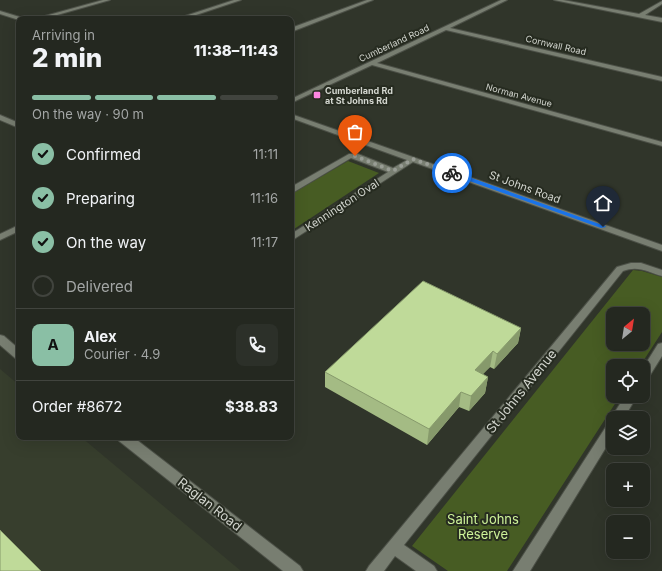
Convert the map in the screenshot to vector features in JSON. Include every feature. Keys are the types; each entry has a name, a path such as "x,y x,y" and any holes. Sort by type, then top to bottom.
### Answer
{"street":[{"path":"48,16 108,0"},
{"path":"188,16 239,0"},
{"path":"294,29 371,0"},
{"name":"Cumberland Road","path":"294,100 505,0"},
{"path":"556,0 662,20"},
{"path":"640,16 662,2"},
{"path":"0,12 16,17"},
{"name":"Cornwall Road","path":"445,28 662,79"},
{"name":"Norman Avenue","path":"372,64 662,144"},
{"path":"0,117 16,125"},
{"name":"St Johns Road","path":"294,117 662,248"},
{"name":"Kennington Oval","path":"294,188 349,156 355,156 393,171"},
{"name":"Kennington Oval","path":"294,236 413,159"},
{"path":"0,237 16,229"},
{"name":"St Johns Avenue","path":"374,571 620,270 629,265 643,266 662,273"},
{"path":"0,339 16,351"},
{"path":"650,366 662,347"},
{"path":"521,571 606,436"},
{"name":"Raglan Road","path":"128,440 295,571"},
{"path":"394,547 429,571"}],"shaded area":[{"path":"0,369 16,382 16,440 85,440 241,571 0,571"}],"green space":[{"path":"348,161 379,173 294,229 294,192"},
{"name":"Saint Johns Reserve","path":"633,270 662,277 662,332 650,351 650,307 606,307 606,351 650,351 645,359 606,359 606,403 615,403 610,411 606,411 606,418 507,571 448,571 412,546"}],"building":[{"path":"423,281 521,328 497,354 493,351 475,370 488,377 471,396 461,392 429,429 325,372"},
{"path":"0,530 41,571 0,571"}],"way so far":[{"path":"355,156 393,171 413,159 452,173"}],"place":[{"name":"Cumberland Rd at St Johns Rd","path":"317,95"}],"route":[{"path":"452,173 603,227"}]}
